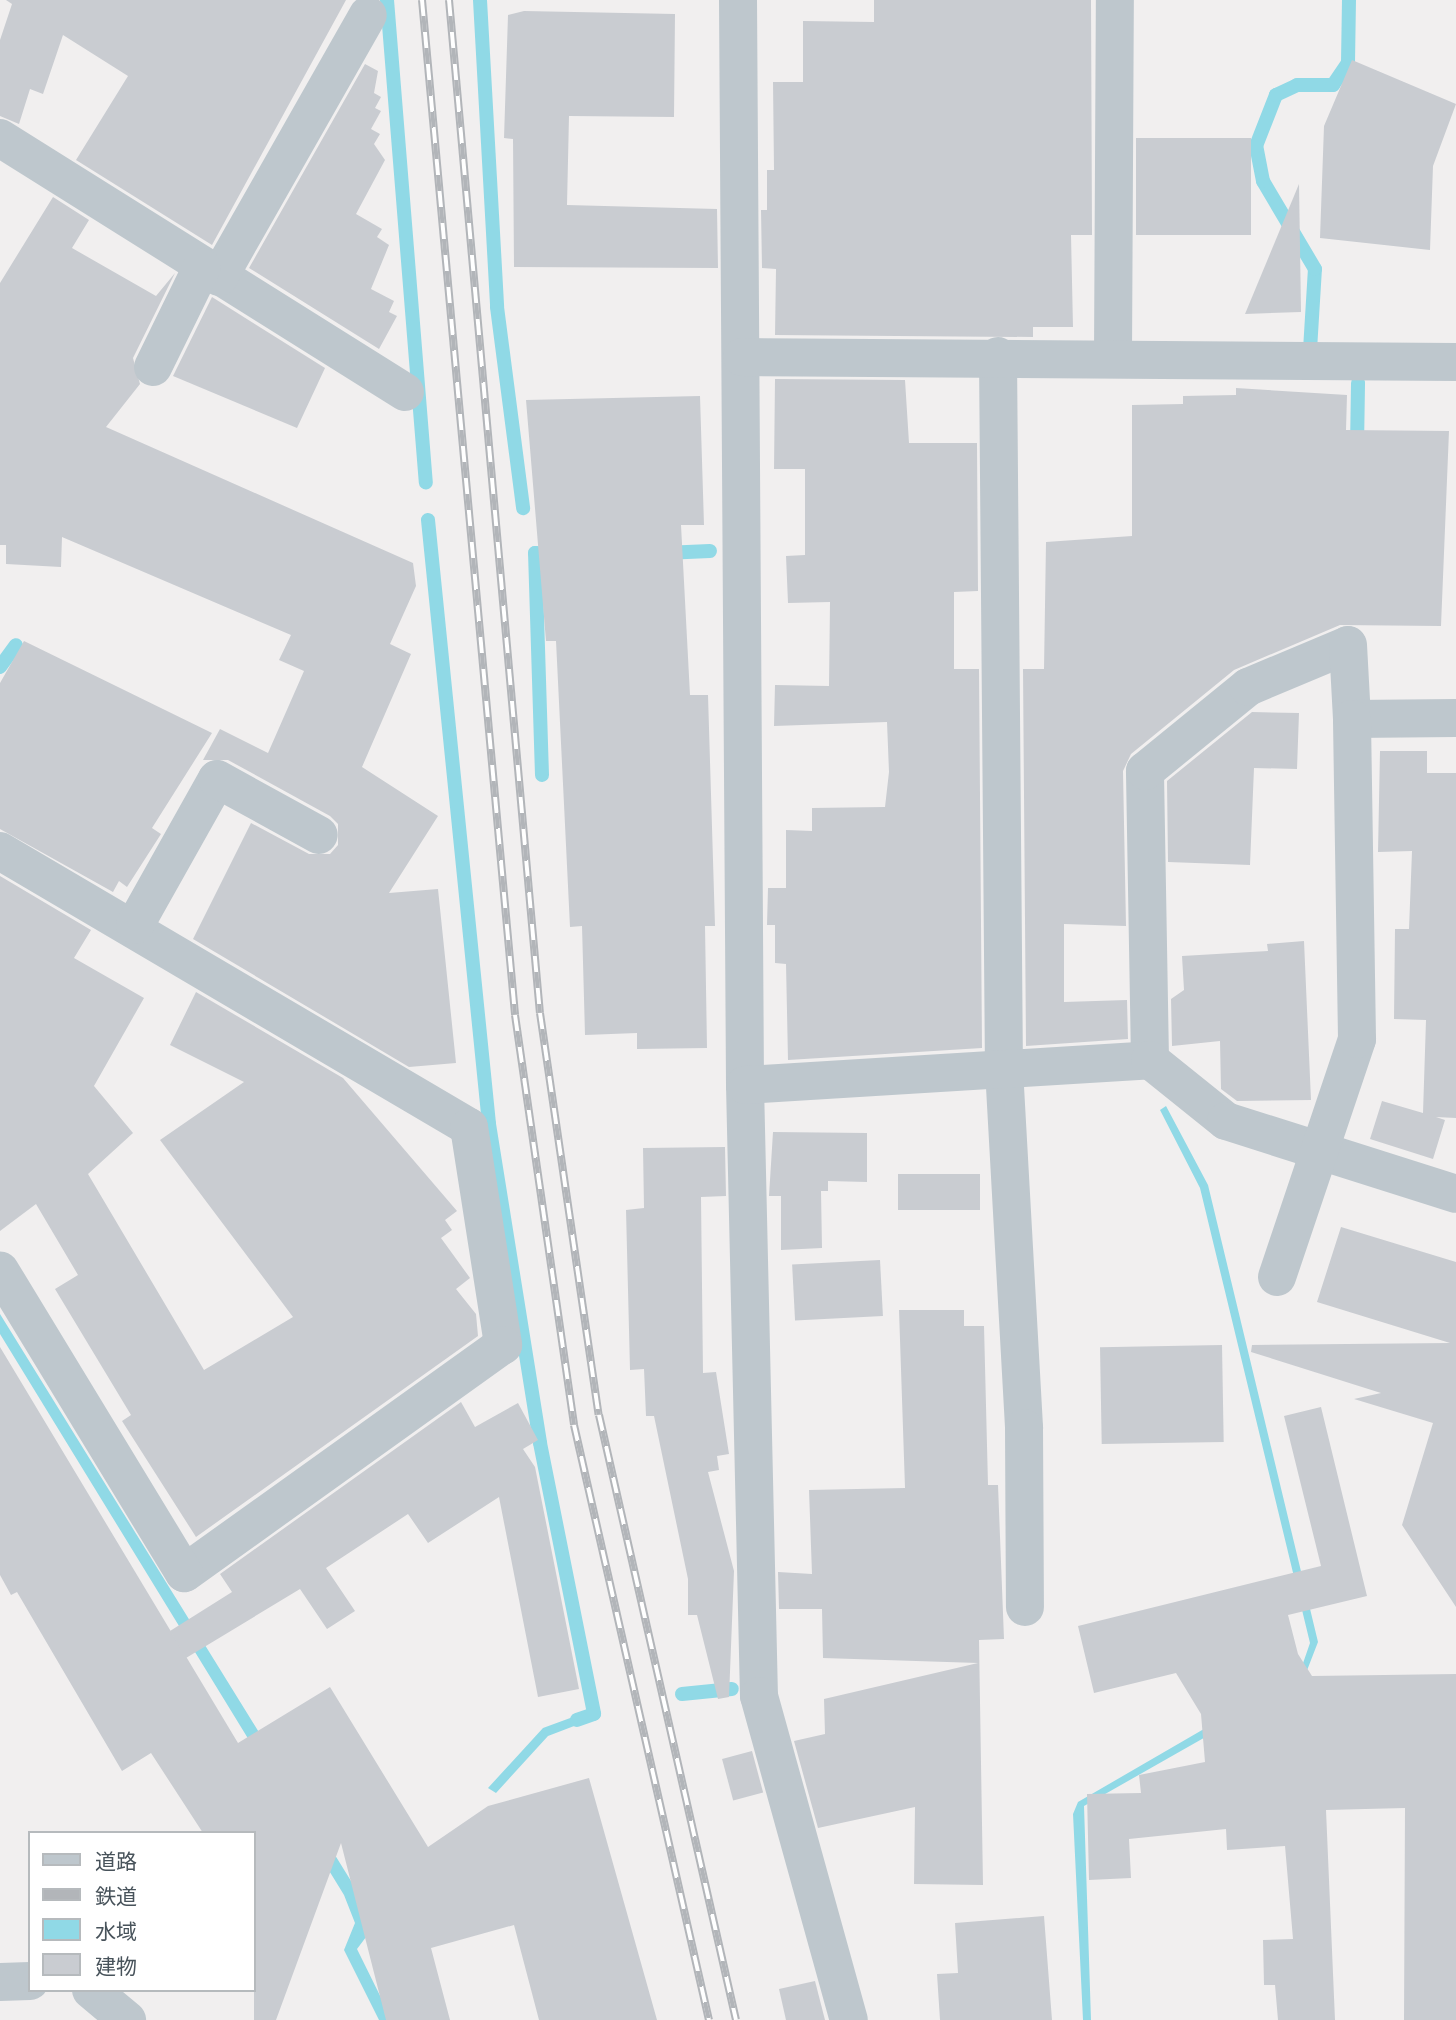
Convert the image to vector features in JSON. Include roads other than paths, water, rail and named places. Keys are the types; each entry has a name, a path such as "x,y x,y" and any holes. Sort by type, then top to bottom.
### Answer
{"street":[{"path":"738,0 745,1085 759,1696 849,2020"},
{"path":"1113,355 1115,0"},
{"path":"153,366 368,15"},
{"path":"0,138 405,392"},
{"path":"742,356 1113,355 1456,362"},
{"path":"998,356 1004,1069 1024,1428 1025,1607"},
{"path":"1150,1060 1145,771 1248,687 1348,645 1352,719 1357,1039 1316,1148 1277,1277"},
{"path":"1352,719 1456,718"},
{"path":"135,925 217,779 318,835"},
{"path":"0,851 135,925 469,1127 503,1345 184,1573 0,1270"},
{"path":"745,1085 1150,1060 1226,1121 1456,1194"},
{"path":"0,1982 28,1981"},
{"path":"93,1992 127,2020"}],"water":[{"path":"1166,1106 1208,1185 1318,1642 1306,1673 1283,1693 1084,1806 1091,2020 1083,2020 1073,1814 1078,1802 1278,1686 1301,1669 1310,1643 1200,1188 1160,1110"},
{"path":"0,1314 356,1889 366,1937 357,1949 392,2020 379,2020 344,1950 355,1923 344,1895 0,1334"},
{"path":"592,1710 595,1718 548,1736 496,1793 488,1788 543,1728"}],"waterway":[{"path":"387,0 426,482"},
{"path":"480,0 497,307 523,508"},
{"path":"1310,350 1315,269 1263,181 1256,146 1276,95 1297,85 1333,85 1348,63 1349,0"},
{"path":"1357,448 1358,383"},
{"path":"428,520 489,1124 540,1443 594,1714 577,1720"},
{"path":"664,553 710,551"},
{"path":"542,775 535,553 556,554"},
{"path":"0,667 16,645"},
{"path":"682,1694 732,1689"}],"railway":[{"path":"422,0 515,1015 574,1425 709,2020"},
{"path":"449,0 540,1013 599,1415 736,2020"}]}
